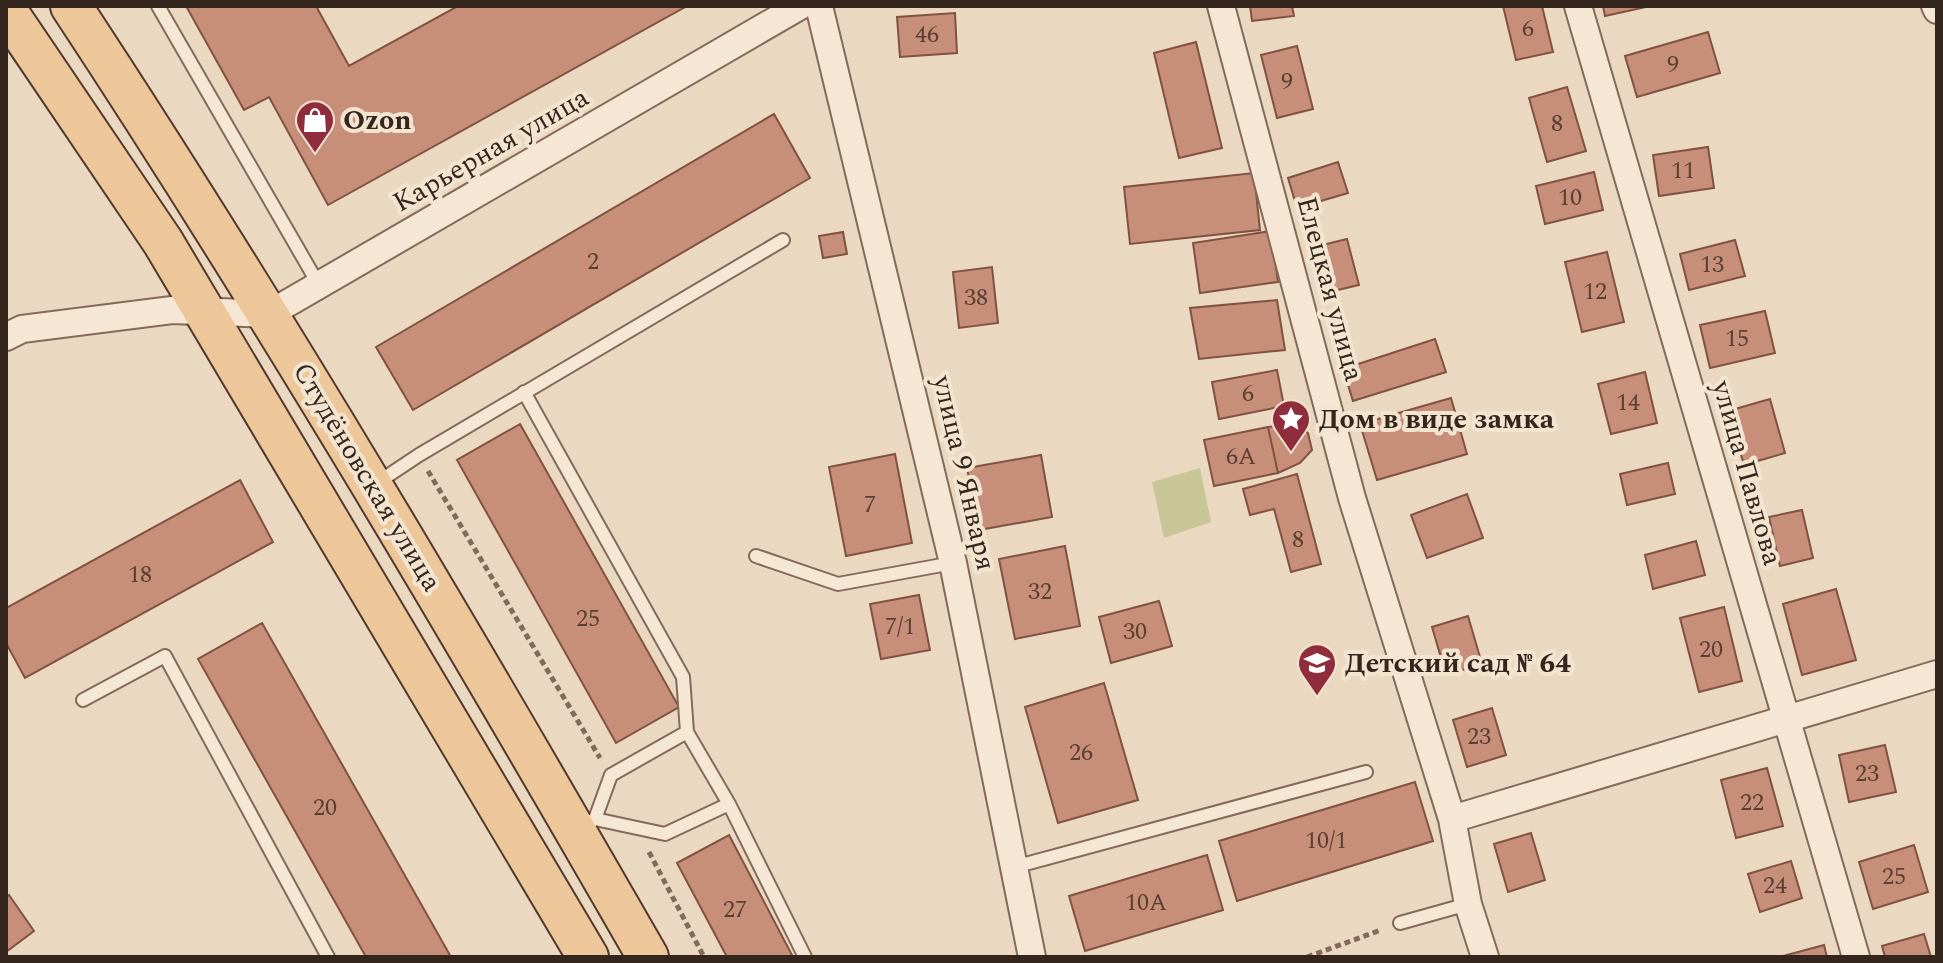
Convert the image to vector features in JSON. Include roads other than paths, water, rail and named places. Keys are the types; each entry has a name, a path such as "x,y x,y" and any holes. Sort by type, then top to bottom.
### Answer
{"main road":[{"name":"Студёновская улица","path":"71,6 206,211 373,487 585,825 648,957"},
{"name":"Студёновская улица","path":"6,10 163,242 588,957"},
{"path":"163,242 194,256 208,247 206,211"},
{"path":"249,388 257,351 269,342 297,358"}],"street":[{"name":"Карьерная улица","path":"6,337 22,329 172,310 269,314 800,6"},
{"name":"улица 9 Января","path":"819,6 953,563 1032,957"},
{"name":"Елецкая улица","path":"1221,6 1352,498 1452,819 1468,904 1485,957"},
{"name":"улица Павлова","path":"1578,6 1856,957"},
{"path":"1452,819 1784,717 1937,674"}],"lane":[{"path":"158,6 320,287"},
{"path":"373,487 419,455 783,240"},
{"path":"524,392 683,677 687,732 729,804 805,957"},
{"path":"756,556 838,584 953,563"},
{"path":"83,700 165,656 328,957"},
{"path":"687,732 611,775 585,825 636,828 665,834 729,804"},
{"path":"1014,867 1366,772"},
{"path":"1400,923 1468,904"}],"place":[{"name":"Ozon","path":"315,154"},
{"name":"Дом в виде замка","path":"1291,453"},
{"name":"Детский сад № 64","path":"1317,697"}]}
